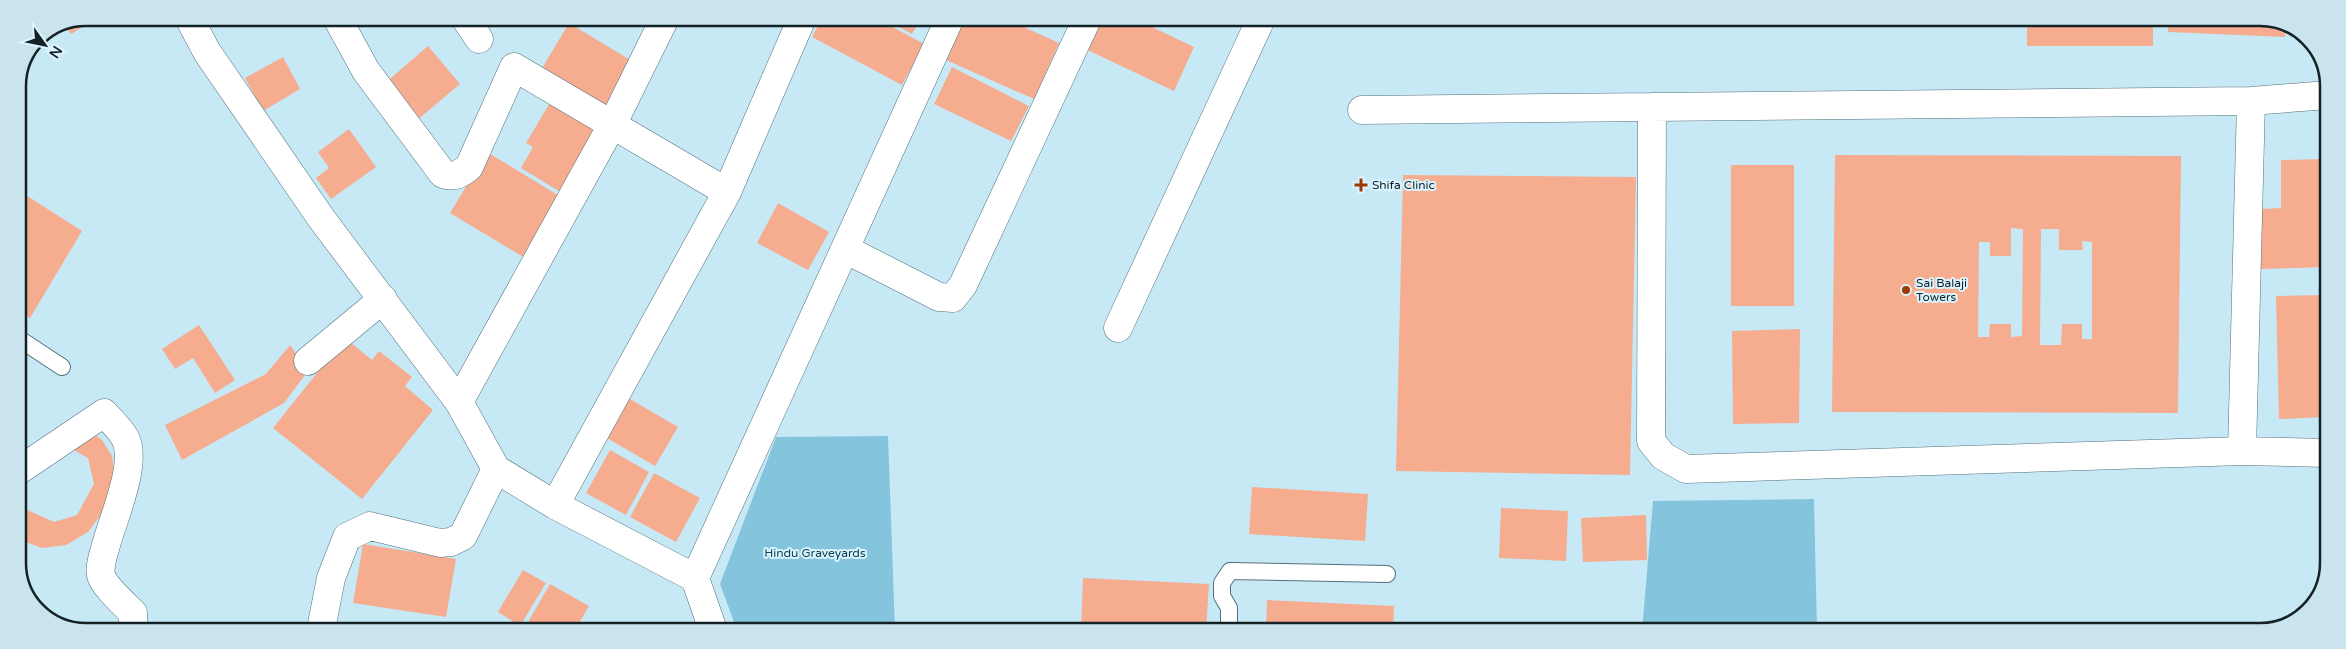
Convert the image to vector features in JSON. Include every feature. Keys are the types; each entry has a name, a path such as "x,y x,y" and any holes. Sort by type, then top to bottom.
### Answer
{"street":[{"path":"193,26 223,76 322,218 459,402 496,469 555,505 695,578 711,623"},
{"path":"341,26 366,71 443,174 459,175 469,167 514,67 727,192"},
{"path":"459,402 614,124 661,26"},
{"path":"555,505 727,192 799,26"},
{"path":"695,578 946,26"},
{"path":"845,249 939,297 953,298 962,285 1083,26"},
{"path":"1118,328 1258,26"},
{"path":"1362,110 2251,101 2320,96"},
{"path":"2242,451 2251,101"},
{"path":"1652,106 1651,441 1663,456 1686,469 2242,451 2320,453"},
{"path":"308,361 382,299"},
{"path":"26,466 104,413 126,440 127,475 109,534 100,574 106,587 133,612 133,623"},
{"path":"322,623 331,578 347,537 370,526 440,543 451,542 463,536 496,469"}],"lane":[{"path":"26,343 62,367"},
{"path":"1229,623 1230,608 1222,596 1222,583 1230,571 1387,574"}],"green space":[{"name":"Hindu Graveyards","path":"888,436 895,623 734,623 720,584 776,437"},
{"path":"1814,499 1817,623 1643,623 1653,501"}],"building":[{"path":"84,26 71,34 68,29"},
{"path":"567,26 574,26 637,64 609,110 541,70"},
{"path":"818,26 891,26 924,44 902,85 812,37"},
{"path":"897,26 916,26 912,34"},
{"path":"948,26 1022,26 1059,43 1034,99 935,55"},
{"path":"1086,26 1150,26 1194,47 1174,91 1077,45"},
{"path":"2027,26 2153,26 2153,46 2027,46"},
{"path":"2168,26 2260,26 2276,28 2285,32 2285,37 2168,32"},
{"path":"428,46 460,84 415,122 383,85"},
{"path":"283,57 300,89 263,111 245,78"},
{"path":"952,67 1029,106 1011,141 934,104"},
{"path":"551,101 599,130 562,193 521,168 533,147 526,143"},
{"path":"349,129 376,167 331,199 316,178 329,168 318,152"},
{"path":"487,152 561,197 525,258 450,213"},
{"name":"Sai Balaji Towers","path":"1835,155 2181,156 2178,413 1832,412","holes":["2011,228 2023,229 2022,336 2011,337 2011,324 1990,324 1989,337 1978,337 1979,242 1990,242 1990,256 2011,256","2041,229 2059,229 2059,250 2083,250 2082,241 2092,242 2092,339 2082,339 2082,324 2062,324 2061,345 2040,345"]},
{"path":"2320,159 2320,267 2261,269 2260,209 2281,208 2281,160"},
{"path":"1731,165 1794,165 1794,306 1731,306"},
{"path":"1403,175 1636,177 1630,475 1396,471"},
{"path":"26,195 82,231 30,318 26,315"},
{"path":"778,203 829,232 808,270 757,243"},
{"path":"2320,295 2320,417 2279,419 2276,296"},
{"path":"199,325 235,380 215,393 193,358 175,369 162,349"},
{"path":"1800,329 1799,423 1733,424 1732,331"},
{"path":"345,338 372,360 379,351 412,377 405,386 433,410 362,499 273,428"},
{"path":"290,345 308,371 284,403 182,460 165,425 266,374"},
{"path":"630,399 678,427 655,466 607,438"},
{"path":"85,427 102,440 112,456 116,482 109,504 88,532 66,545 42,548 26,542 26,509 54,522 77,515 94,484 88,458 70,448"},
{"path":"610,450 649,472 626,515 586,493"},
{"path":"654,473 700,498 676,542 630,517"},
{"path":"1252,487 1368,494 1365,541 1249,534"},
{"path":"1501,508 1568,511 1566,561 1499,558"},
{"path":"1646,515 1647,560 1583,562 1581,518"},
{"path":"363,544 456,559 446,617 353,603"},
{"path":"523,570 546,583 522,623 515,623 498,612"},
{"path":"1083,578 1209,584 1206,623 1081,623"},
{"path":"550,584 589,606 579,623 528,622"},
{"path":"1267,600 1394,606 1393,623 1266,623"}],"place":[{"name":"Shifa Clinic","path":"1361,185"},
{"name":"Sai Balaji Towers","path":"1906,290"}]}
